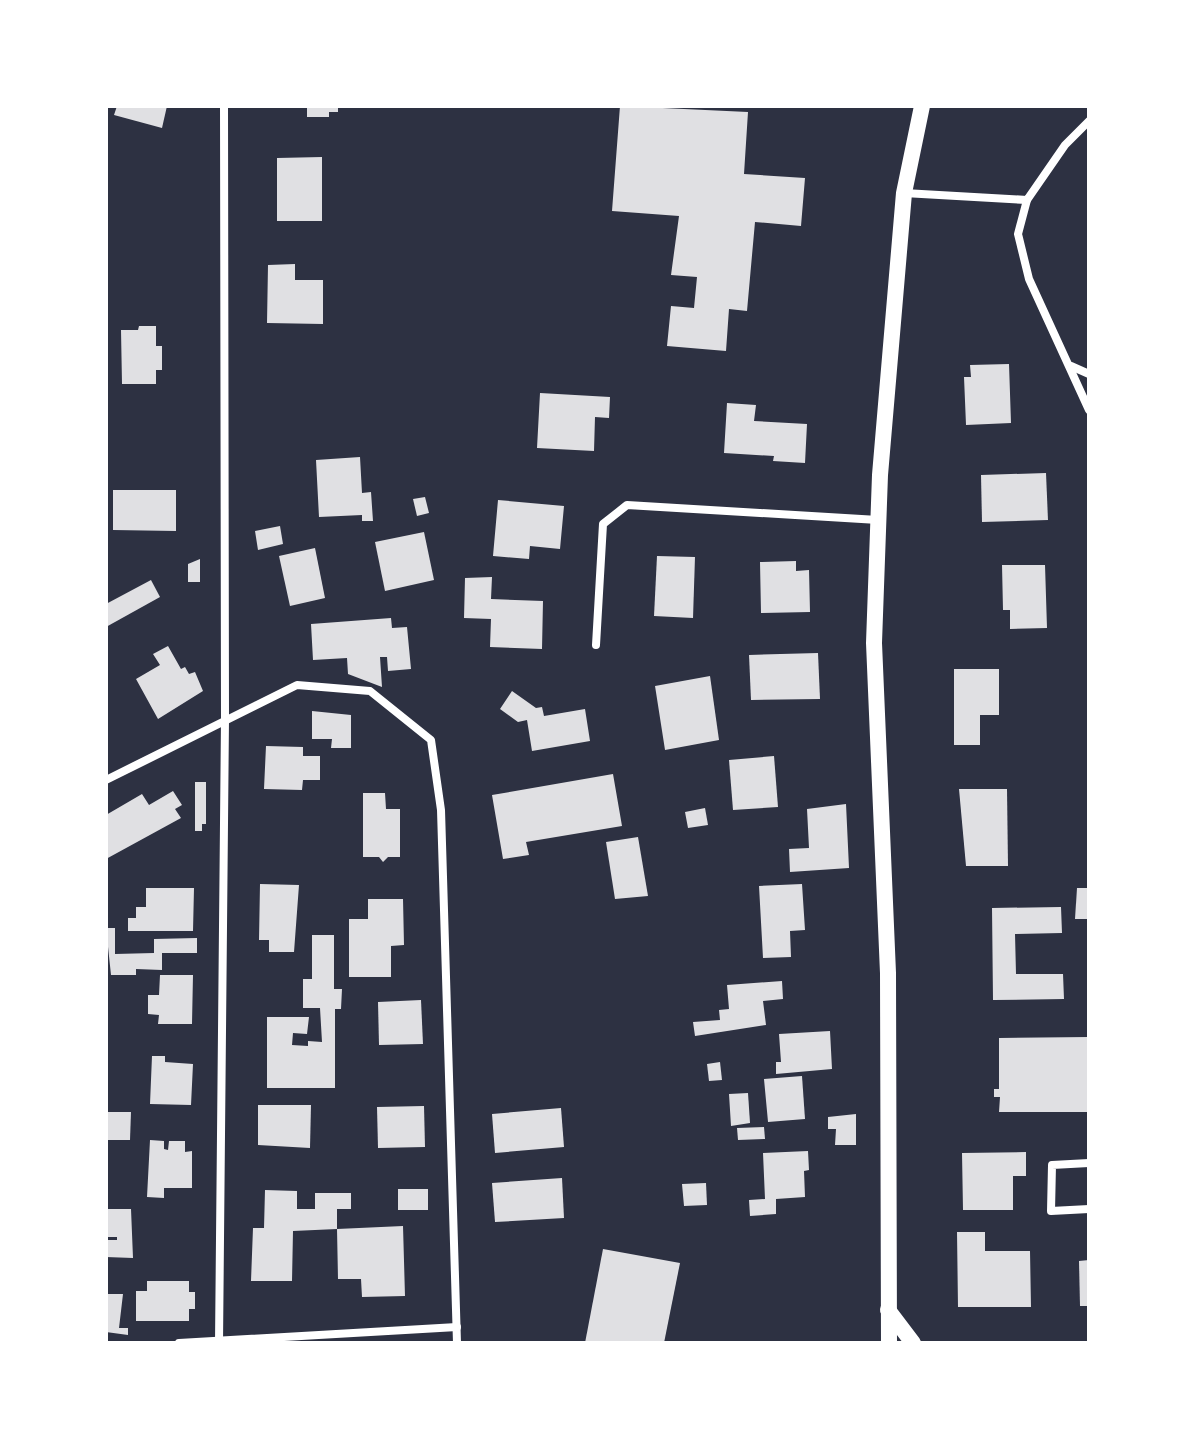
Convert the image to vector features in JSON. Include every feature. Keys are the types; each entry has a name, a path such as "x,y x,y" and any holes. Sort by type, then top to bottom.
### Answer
{"main road":[{"path":"889,1343 888,973 874,643 878,520 904,193 922,106"},
{"path":"888,1310 913,1343"}],"street":[{"path":"219,1342 225,719 224,106"},
{"path":"1089,121 1065,145 1027,200 1018,234 1029,279 1089,410"},
{"path":"904,193 1027,200"},
{"path":"1070,365 1089,374"},
{"path":"596,645 603,524 627,505 878,520"},
{"path":"106,780 297,685 370,691 431,740 441,810 457,1343"},
{"path":"1089,1163 1052,1165 1051,1211 1089,1209"},
{"path":"179,1343 457,1327"}],"building":[{"path":"117,106 167,106 162,128 114,115"},
{"path":"307,106 338,106 338,112 329,112 329,117 307,117"},
{"path":"620,106 748,112 744,174 805,178 801,226 755,222 747,311 729,309 726,351 667,346 671,306 694,308 697,277 671,275 679,216 612,211"},
{"path":"322,157 322,221 277,221 277,158"},
{"path":"295,264 295,280 323,280 323,324 267,323 268,265"},
{"path":"139,326 156,326 156,346 162,346 162,370 156,370 156,384 122,384 121,330 138,330"},
{"path":"1009,364 1011,423 966,425 964,377 971,377 970,365"},
{"path":"540,393 610,397 609,418 595,417 594,451 537,448"},
{"path":"727,403 756,405 754,421 807,424 805,463 773,461 774,456 724,453"},
{"path":"360,457 362,493 371,492 373,521 362,521 362,515 319,517 316,460"},
{"path":"1046,473 1048,520 982,522 981,475"},
{"path":"113,490 176,490 176,531 113,530"},
{"path":"425,497 429,513 417,516 413,499"},
{"path":"498,500 564,506 560,549 530,546 529,559 493,556"},
{"path":"280,526 283,544 258,550 255,531"},
{"path":"424,532 434,580 385,591 375,542"},
{"path":"315,548 325,598 290,606 279,556"},
{"path":"657,556 695,557 693,618 654,616"},
{"path":"200,559 200,582 188,582 188,564"},
{"path":"796,561 796,571 809,570 810,612 761,613 760,562"},
{"path":"1002,565 1045,565 1047,628 1010,629 1010,610 1003,610"},
{"path":"492,577 491,599 543,601 542,649 490,647 491,619 464,618 465,578"},
{"path":"151,580 160,597 106,627 106,604"},
{"path":"391,618 392,628 407,627 411,669 388,671 387,657 380,657 382,687 348,674 347,658 313,660 311,624"},
{"path":"168,646 181,669 185,667 189,674 195,672 203,691 158,719 136,679 160,665 153,654"},
{"path":"818,653 820,699 751,700 749,655"},
{"path":"954,669 999,669 999,715 980,715 980,745 954,745"},
{"path":"710,676 719,740 665,750 655,686"},
{"path":"512,691 536,708 542,707 544,716 585,709 590,741 532,751 527,720 518,722 500,709"},
{"path":"312,711 351,715 351,748 331,748 332,739 312,739"},
{"path":"266,746 303,747 303,756 320,756 320,780 303,780 302,790 264,789"},
{"path":"774,756 778,807 733,810 729,760"},
{"path":"613,774 622,826 526,842 529,855 503,859 492,795"},
{"path":"195,782 206,782 206,824 202,824 202,831 195,831"},
{"path":"959,789 1007,789 1008,866 966,866"},
{"path":"173,791 182,805 175,809 181,818 106,859 106,815 142,794 149,805"},
{"path":"363,793 385,793 386,809 400,809 400,857 388,857 383,862 379,857 363,857"},
{"path":"846,804 849,868 790,872 789,849 809,848 807,809"},
{"path":"705,808 708,825 688,828 685,812"},
{"path":"638,837 648,896 615,899 606,842"},
{"path":"260,884 299,885 294,952 269,952 269,940 259,940"},
{"path":"802,884 805,930 790,931 791,957 763,958 759,886"},
{"path":"146,888 194,888 193,931 128,931 128,918 136,918 136,907 146,907"},
{"path":"1077,888 1089,888 1089,919 1075,919"},
{"path":"368,899 403,899 404,945 391,946 391,977 349,977 349,919 368,919"},
{"path":"1061,907 1062,933 1015,934 1016,974 1063,974 1064,999 993,1000 992,908"},
{"path":"106,928 115,928 115,954 154,953 154,939 197,938 197,953 162,953 162,970 136,969 136,975 111,975"},
{"path":"312,935 334,935 334,989 342,989 341,1009 335,1009 335,1088 267,1088 267,1017 309,1017 307,1034 293,1033 292,1045 308,1046 308,1041 322,1042 320,1008 303,1008 303,979 312,979"},
{"path":"160,975 193,975 192,1024 158,1024 159,1015 148,1014 148,995 159,995"},
{"path":"782,981 783,999 763,1001 766,1025 695,1036 693,1022 720,1020 719,1010 729,1009 727,985"},
{"path":"421,1000 423,1044 379,1045 378,1002"},
{"path":"830,1031 832,1069 776,1074 776,1062 781,1062 779,1034"},
{"path":"1089,1037 1089,1112 999,1112 1000,1097 994,1097 994,1089 999,1089 999,1038"},
{"path":"152,1056 165,1056 165,1062 193,1064 191,1105 150,1104"},
{"path":"720,1062 722,1080 709,1081 707,1064"},
{"path":"802,1076 805,1119 768,1122 764,1079"},
{"path":"748,1093 750,1123 731,1126 729,1094"},
{"path":"258,1105 311,1105 310,1148 258,1145"},
{"path":"424,1106 425,1147 378,1148 377,1107"},
{"path":"561,1108 564,1147 495,1153 492,1114"},
{"path":"106,1112 131,1112 130,1140 106,1140"},
{"path":"856,1114 856,1145 835,1145 836,1129 828,1129 828,1117"},
{"path":"764,1127 765,1139 738,1140 737,1128"},
{"path":"150,1140 164,1141 164,1149 168,1150 169,1141 185,1141 185,1152 192,1151 192,1188 164,1188 164,1198 147,1197"},
{"path":"808,1151 809,1170 804,1171 805,1197 776,1199 776,1214 750,1216 749,1200 765,1199 763,1153"},
{"path":"1026,1152 1026,1176 1013,1176 1013,1210 963,1210 962,1153"},
{"path":"562,1178 564,1218 495,1222 492,1183"},
{"path":"706,1183 707,1205 684,1206 682,1184"},
{"path":"398,1189 428,1189 428,1210 398,1210"},
{"path":"265,1190 297,1191 297,1209 315,1209 315,1193 351,1193 351,1209 337,1209 337,1229 293,1231 292,1281 251,1281 253,1228 264,1228"},
{"path":"106,1209 131,1209 133,1258 106,1257 106,1240 117,1240 117,1237 106,1237"},
{"path":"403,1226 405,1296 362,1297 361,1279 338,1279 337,1229"},
{"path":"957,1232 985,1232 985,1251 1030,1251 1031,1307 958,1307"},
{"path":"603,1249 680,1263 664,1343 585,1343"},
{"path":"1089,1260 1089,1306 1080,1306 1079,1261"},
{"path":"147,1281 189,1281 189,1292 195,1292 195,1309 189,1309 189,1321 136,1321 136,1291 147,1291"},
{"path":"106,1294 123,1294 119,1328 128,1328 128,1335 106,1332"}]}
